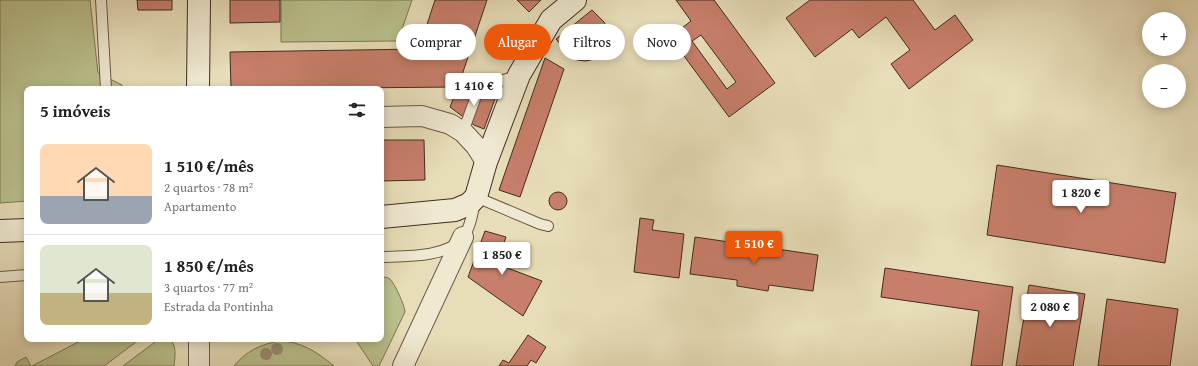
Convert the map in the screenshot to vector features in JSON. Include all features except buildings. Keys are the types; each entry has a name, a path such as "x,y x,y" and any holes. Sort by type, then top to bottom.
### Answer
{"main road":[{"path":"198,86 199,0"},
{"path":"384,217 455,210 469,204 476,197 486,162 519,75 551,20 575,0"},
{"path":"0,232 24,230"}],"street":[{"path":"384,117 422,116 450,124 463,132 476,146 486,162"},
{"path":"403,366 463,237"},
{"path":"199,342 199,366"}],"lane":[{"path":"101,0 106,86"},
{"path":"463,132 479,88 519,75"},
{"path":"384,257 436,252 448,249 456,244 463,237 470,225 476,197 548,226"},
{"path":"0,277 24,275"}],"green space":[{"path":"0,0 90,0 98,73 122,86 24,86 24,201 0,203"},
{"path":"281,0 412,0 404,24 396,24 396,41 281,42"},
{"path":"385,277 390,279 397,290 402,300 405,312 379,366 373,366 357,342 384,342"},
{"path":"78,342 136,342 104,366 32,366"},
{"path":"155,342 172,342 174,345 174,366 123,366"},
{"path":"286,342 301,345 321,356 334,366 234,366 243,356 265,344"},
{"path":"26,357 31,366 15,366 17,362"}]}
